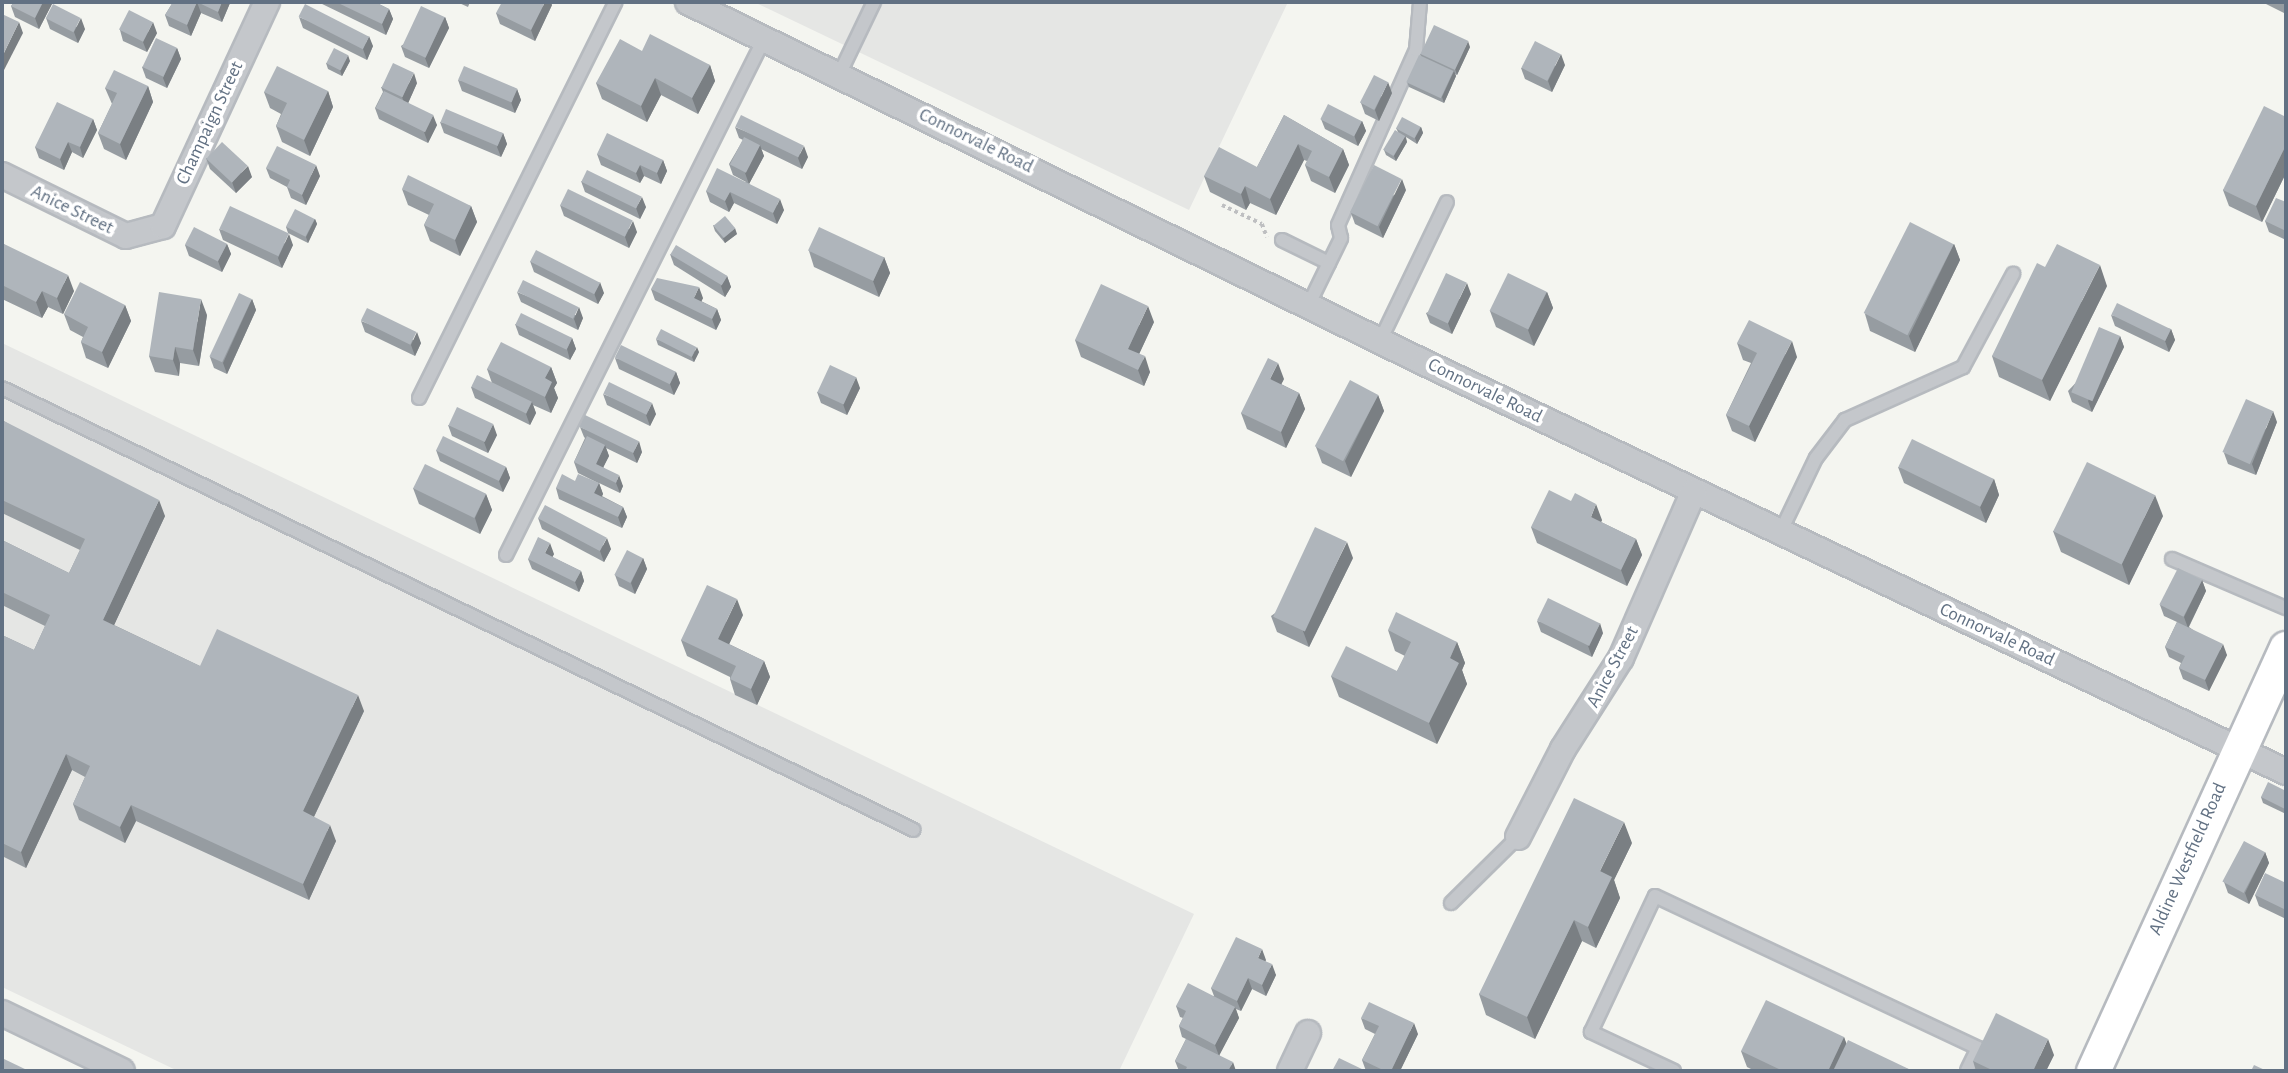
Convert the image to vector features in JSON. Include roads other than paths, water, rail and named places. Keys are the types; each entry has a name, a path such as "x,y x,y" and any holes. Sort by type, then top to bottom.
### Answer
{"main road":[{"name":"Aldine Westfield Road","path":"2093,1071 2238,748 2283,664"}],"street":[{"name":"Champaign Street","path":"145,236 163,226 267,2"},
{"name":"Connorvale Road","path":"688,2 1380,341 2286,772"},
{"name":"Anice Street","path":"2,175 126,236 145,236"},
{"name":"Anice Street","path":"1518,837 1563,749 1621,658 1694,491"},
{"path":"2,1013 122,1071"},
{"path":"1290,1071 1308,1033"}],"lane":[{"path":"419,398 616,2"},
{"path":"839,75 874,2"},
{"path":"1308,306 1341,238 1338,225 1416,50 1420,2"},
{"path":"506,555 764,39"},
{"path":"1380,341 1447,202"},
{"path":"1282,240 1329,263"},
{"path":"1780,533 1816,458 1845,420 1963,367 2013,274"},
{"path":"2,388 914,830"},
{"path":"2172,559 2286,608"},
{"path":"1451,903 1518,837"},
{"path":"1674,1071 1591,1032 1655,896 1978,1048 1967,1071"}]}
